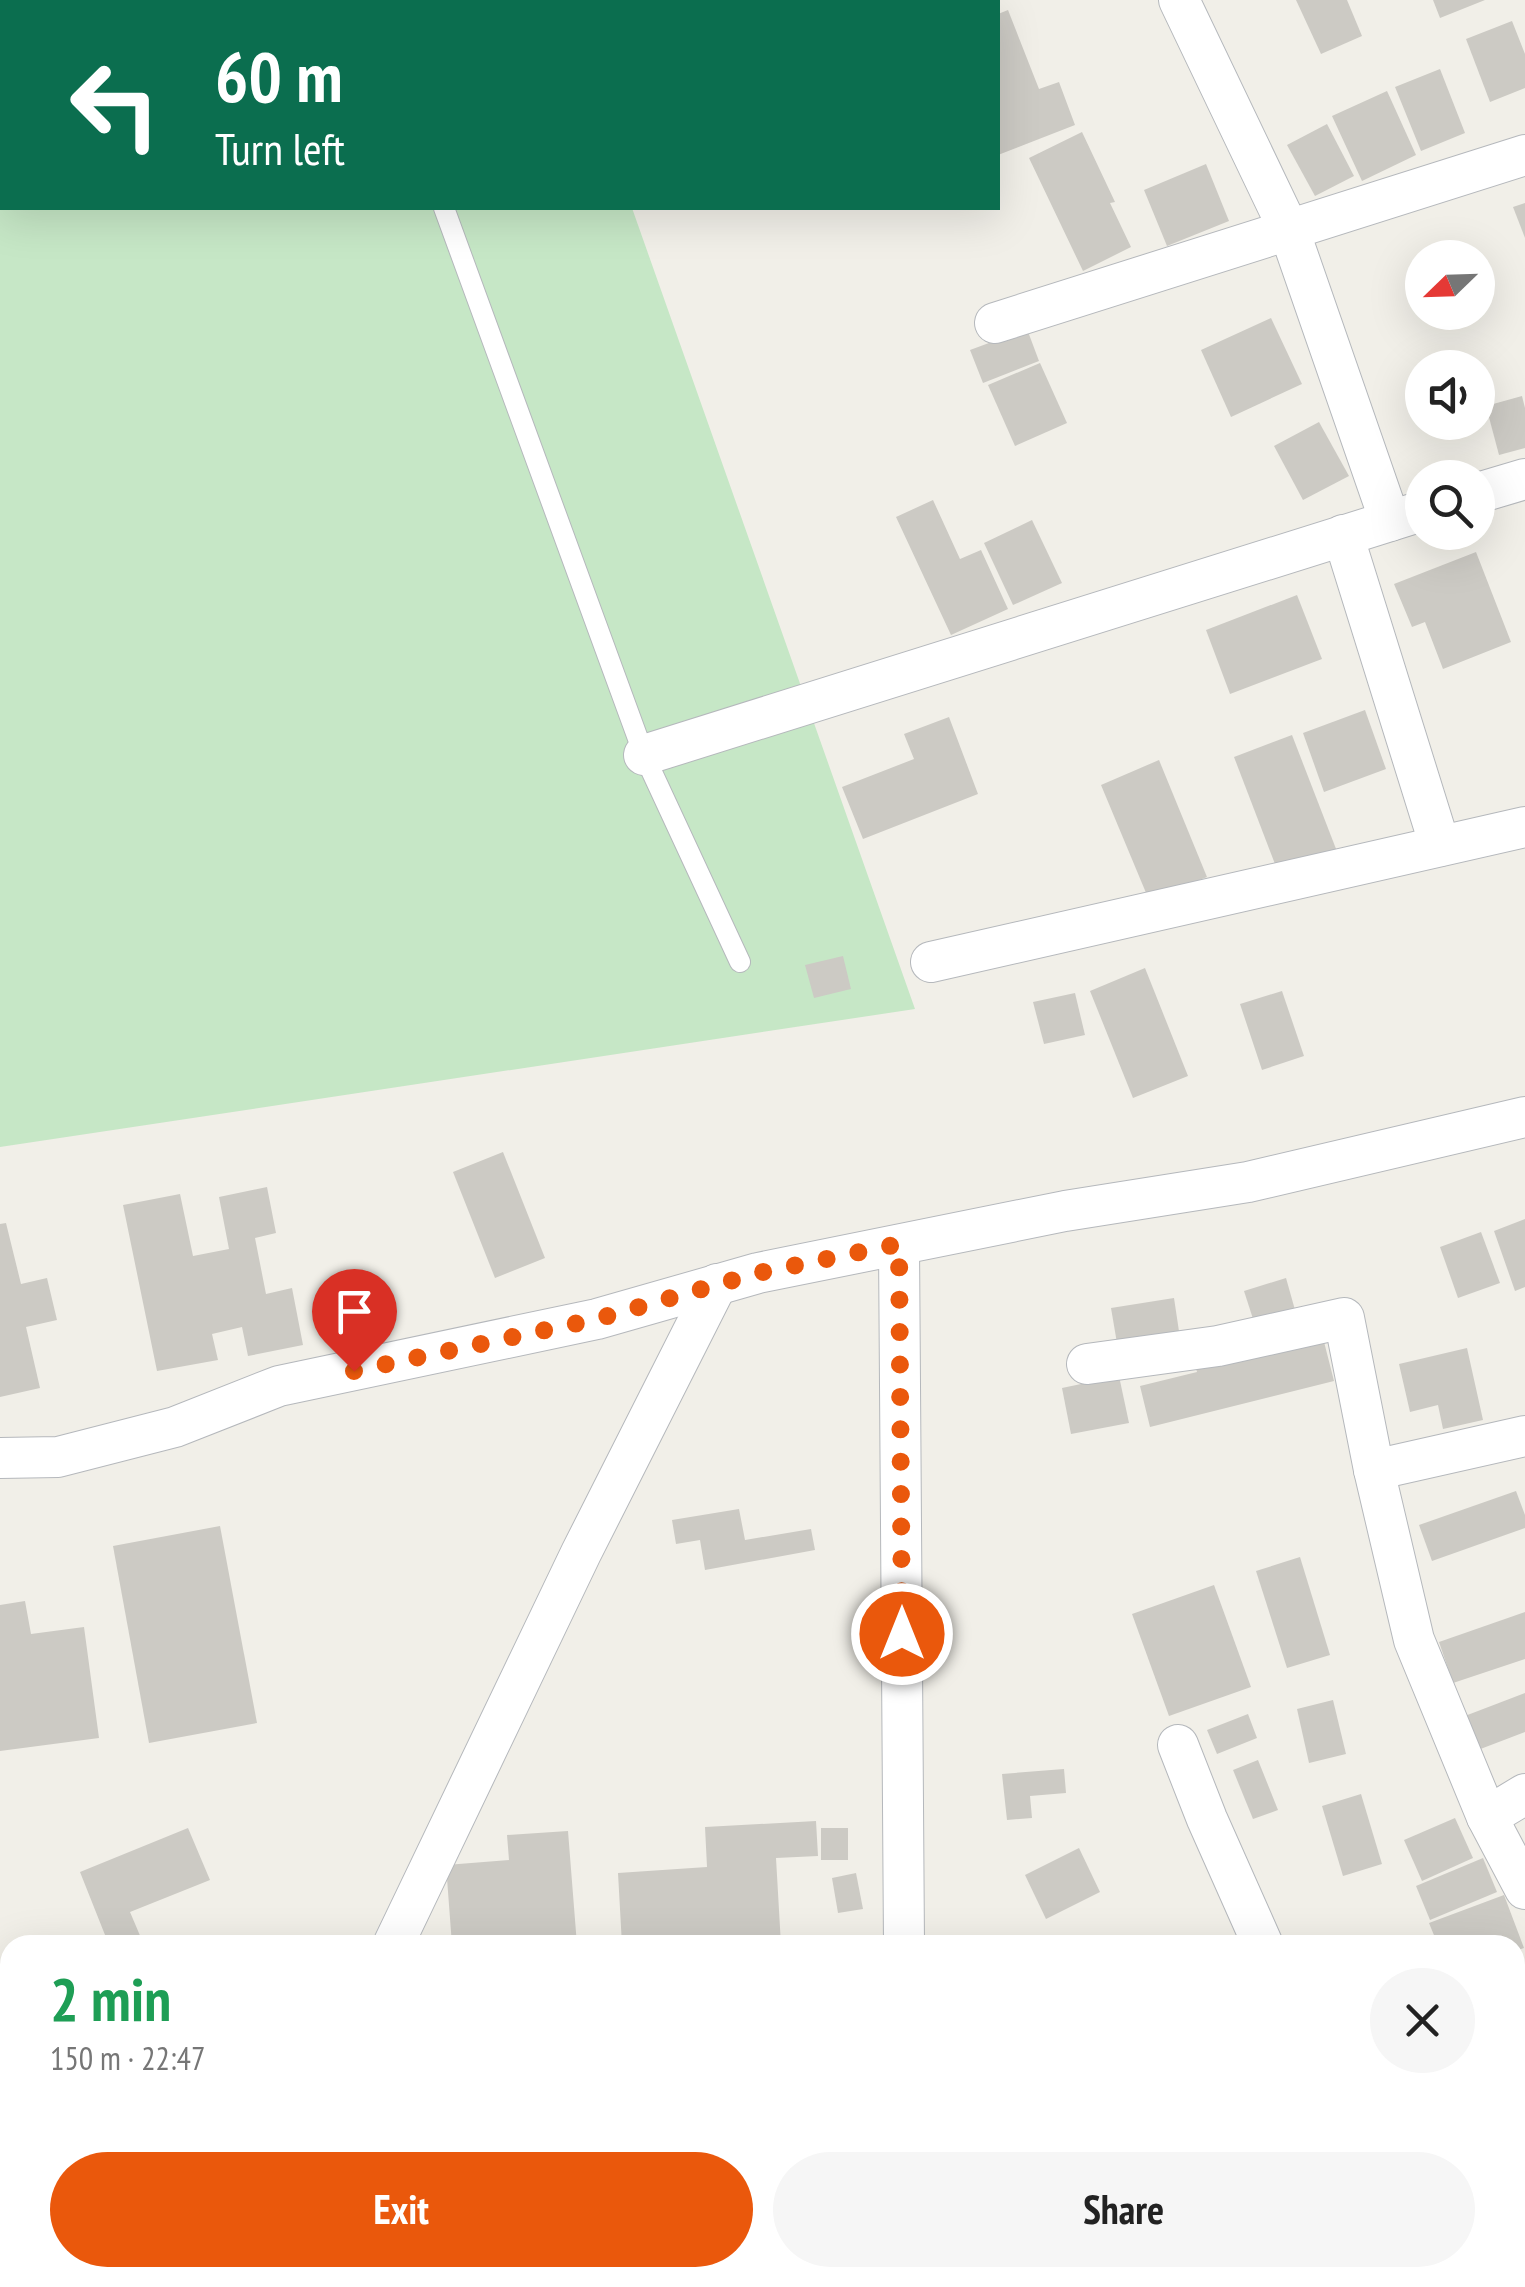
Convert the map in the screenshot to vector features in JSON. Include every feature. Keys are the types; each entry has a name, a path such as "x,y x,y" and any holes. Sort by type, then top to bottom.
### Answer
{"street":[{"path":"1179,0 1289,230 1405,514"},
{"path":"995,324 1525,155"},
{"path":"1495,488 1525,478"},
{"path":"644,755 1405,516"},
{"path":"1343,536 1440,846"},
{"path":"931,962 1525,827"},
{"path":"0,1458 58,1457 175,1427 279,1386 597,1319 758,1273 1065,1211 1248,1182 1525,1118"},
{"path":"899,1244 904,1935"},
{"path":"397,1935 716,1284"},
{"path":"1087,1364 1218,1346 1344,1318 1414,1640 1487,1817 1525,1890"},
{"path":"1374,1470 1525,1436"},
{"path":"1178,1745 1259,1935"},
{"path":"1487,1817 1525,1794"}],"lane":[{"path":"445,210 644,755 740,962"}],"green space":[{"path":"0,210 633,210 915,1009 0,1147"}],"building":[{"path":"1296,0 1347,0 1362,36 1321,54"},
{"path":"1433,0 1485,0 1440,18"},
{"path":"1008,10 1039,89 1059,82 1075,125 1000,154 1000,13"},
{"path":"1512,21 1525,54 1525,88 1490,102 1466,39"},
{"path":"1440,69 1465,133 1421,151 1395,87"},
{"path":"1387,91 1416,155 1362,181 1332,116"},
{"path":"1327,124 1354,176 1315,196 1287,145"},
{"path":"1082,132 1131,247 1083,271 1029,158"},
{"path":"1206,164 1229,221 1167,246 1144,190"},
{"path":"1525,203 1525,238 1513,207"},
{"path":"1271,318 1302,384 1231,417 1201,350"},
{"path":"1027,329 1039,361 983,383 970,350"},
{"path":"1040,363 1067,423 1015,446 988,385"},
{"path":"1522,396 1525,448 1499,455 1495,404"},
{"path":"1319,422 1349,476 1303,500 1274,446"},
{"path":"933,500 960,559 981,550 1008,609 951,635 896,517"},
{"path":"1032,520 1062,583 1013,605 984,543"},
{"path":"1476,552 1511,642 1443,669 1425,622 1412,627 1394,584"},
{"path":"1297,595 1322,659 1230,694 1206,630"},
{"path":"1365,710 1386,769 1324,792 1303,733"},
{"path":"949,717 978,794 863,839 842,787 914,759 904,734"},
{"path":"1292,735 1338,854 1280,877 1234,757"},
{"path":"1159,760 1207,877 1149,900 1101,785"},
{"path":"843,956 851,989 814,998 805,965"},
{"path":"1145,968 1188,1076 1133,1098 1090,991"},
{"path":"1282,991 1304,1056 1262,1070 1240,1004"},
{"path":"1075,993 1085,1035 1044,1044 1033,1002"},
{"path":"503,1152 545,1258 495,1278 453,1172"},
{"path":"267,1187 276,1233 255,1238 266,1294 292,1288 303,1345 248,1356 242,1327 212,1334 218,1360 157,1371 123,1205 180,1194 193,1256 229,1249 219,1197"},
{"path":"1525,1219 1525,1287 1515,1291 1494,1231"},
{"path":"6,1223 21,1284 47,1278 57,1320 26,1327 40,1388 0,1397 0,1224"},
{"path":"1481,1232 1500,1283 1458,1298 1440,1247"},
{"path":"1286,1278 1295,1310 1254,1322 1244,1291"},
{"path":"1174,1298 1180,1338 1118,1349 1111,1308"},
{"path":"1320,1326 1334,1381 1150,1427 1140,1386 1197,1372 1193,1358"},
{"path":"1467,1348 1483,1420 1443,1429 1438,1405 1410,1412 1399,1364"},
{"path":"1119,1376 1129,1423 1071,1434 1062,1388"},
{"path":"1516,1491 1525,1515 1525,1528 1432,1561 1419,1525"},
{"path":"739,1509 745,1540 811,1529 815,1550 705,1570 700,1540 676,1544 672,1520"},
{"path":"220,1526 257,1723 149,1743 113,1546"},
{"path":"1300,1557 1330,1655 1287,1668 1256,1571"},
{"path":"1214,1585 1251,1687 1169,1716 1132,1614"},
{"path":"25,1601 31,1634 84,1627 99,1738 0,1751 0,1605"},
{"path":"1525,1612 1525,1659 1453,1683 1439,1642"},
{"path":"1525,1693 1525,1732 1470,1753 1457,1719"},
{"path":"1333,1700 1346,1754 1309,1763 1297,1709"},
{"path":"1248,1714 1257,1738 1217,1754 1207,1730"},
{"path":"1258,1760 1278,1810 1253,1819 1233,1770"},
{"path":"1064,1769 1066,1793 1030,1796 1032,1818 1007,1820 1002,1774"},
{"path":"1361,1794 1382,1864 1343,1876 1322,1806"},
{"path":"1455,1818 1473,1858 1422,1881 1404,1840"},
{"path":"816,1821 818,1856 776,1858 780,1935 621,1935 618,1873 707,1867 705,1827"},
{"path":"188,1828 210,1880 130,1912 140,1935 105,1935 80,1872"},
{"path":"821,1828 848,1828 848,1860 821,1860"},
{"path":"568,1831 576,1935 451,1935 446,1865 509,1860 507,1835"},
{"path":"1079,1848 1100,1892 1046,1919 1025,1875"},
{"path":"1483,1858 1497,1892 1430,1920 1416,1886"},
{"path":"856,1873 863,1909 838,1913 832,1878"},
{"path":"1504,1895 1519,1935 1434,1935 1429,1923"}],"route":[{"path":"354,1371 597,1319 758,1273 899,1244 902,1634"}]}
